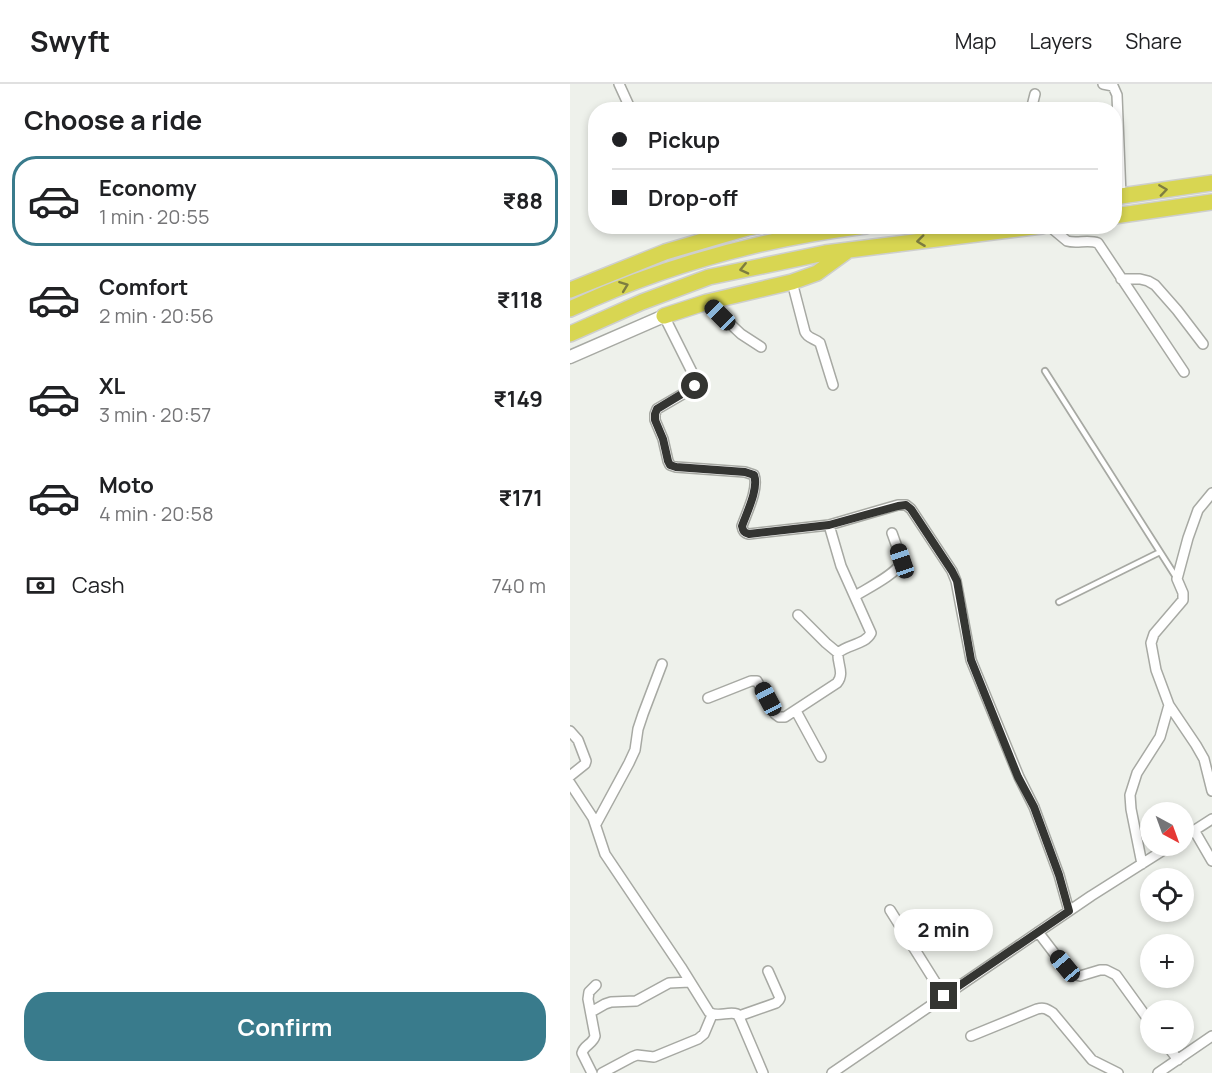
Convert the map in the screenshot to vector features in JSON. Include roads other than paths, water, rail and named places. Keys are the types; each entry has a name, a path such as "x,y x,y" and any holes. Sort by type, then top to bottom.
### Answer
{"highway":[{"path":"1122,195 1212,183"},
{"path":"1122,215 1212,202"},
{"path":"570,290 665,252 726,234"},
{"path":"570,309 648,277 720,254 807,234"},
{"path":"570,334 642,302 709,277 802,257 977,234"},
{"path":"664,316 707,302 792,282 817,273 849,250"}],"street":[{"path":"619,84 627,102"},
{"path":"1103,84 1113,86 1117,94 1117,102"},
{"path":"1033,102 1035,94"},
{"path":"1059,234 1067,241 1098,243 1184,372"},
{"path":"1121,279 1140,279 1155,285 1203,344"},
{"path":"792,282 805,332 810,338 820,343 833,385"},
{"path":"707,302 741,334 761,347"},
{"path":"570,357 664,316 696,382 693,388 657,409 655,414 668,461 670,465 745,472 754,475 755,490 742,526 745,533 829,525 898,506 906,505 911,509 952,571 959,590 971,660 1018,777 1034,807 1059,875 1069,911"},
{"path":"1212,493 1202,504 1195,517 1188,538 1177,579 1183,592 1183,600 1154,634 1151,643 1156,670 1169,705 1204,759 1212,791"},
{"path":"708,698 755,680 760,684 779,717 785,717 840,679 838,653 843,648 867,639 871,633 841,566 829,525"},
{"path":"855,596 902,564 892,533"},
{"path":"798,615 838,653"},
{"path":"596,824 632,757 643,714 662,664"},
{"path":"1142,864 1130,795 1137,774 1160,737 1169,705"},
{"path":"796,711 821,757"},
{"path":"570,731 578,740 586,761 570,776"},
{"path":"570,783 596,824 605,854 712,1015"},
{"path":"1212,819 1194,830 1212,861"},
{"path":"832,1073 1069,911 1154,856"},
{"path":"890,910 944,996"},
{"path":"1038,932 1071,972 1080,976 1106,970 1116,975 1140,1008"},
{"path":"739,1016 779,1000 768,971"},
{"path":"591,1012 611,1002 636,1001 669,982 690,982"},
{"path":"591,1073 582,1053 596,1036 588,995 596,985"},
{"path":"971,1036 1037,1009 1048,1009 1092,1060 1118,1073"},
{"path":"712,1015 734,1013 739,1016 763,1073"},
{"path":"602,1073 637,1055 654,1057 698,1038 704,1034 712,1015"},
{"path":"1158,1073 1212,1036"},
{"path":"1174,1054 1178,1060"}],"lane":[{"path":"1045,371 1177,579"},
{"path":"1059,602 1160,552"}]}
